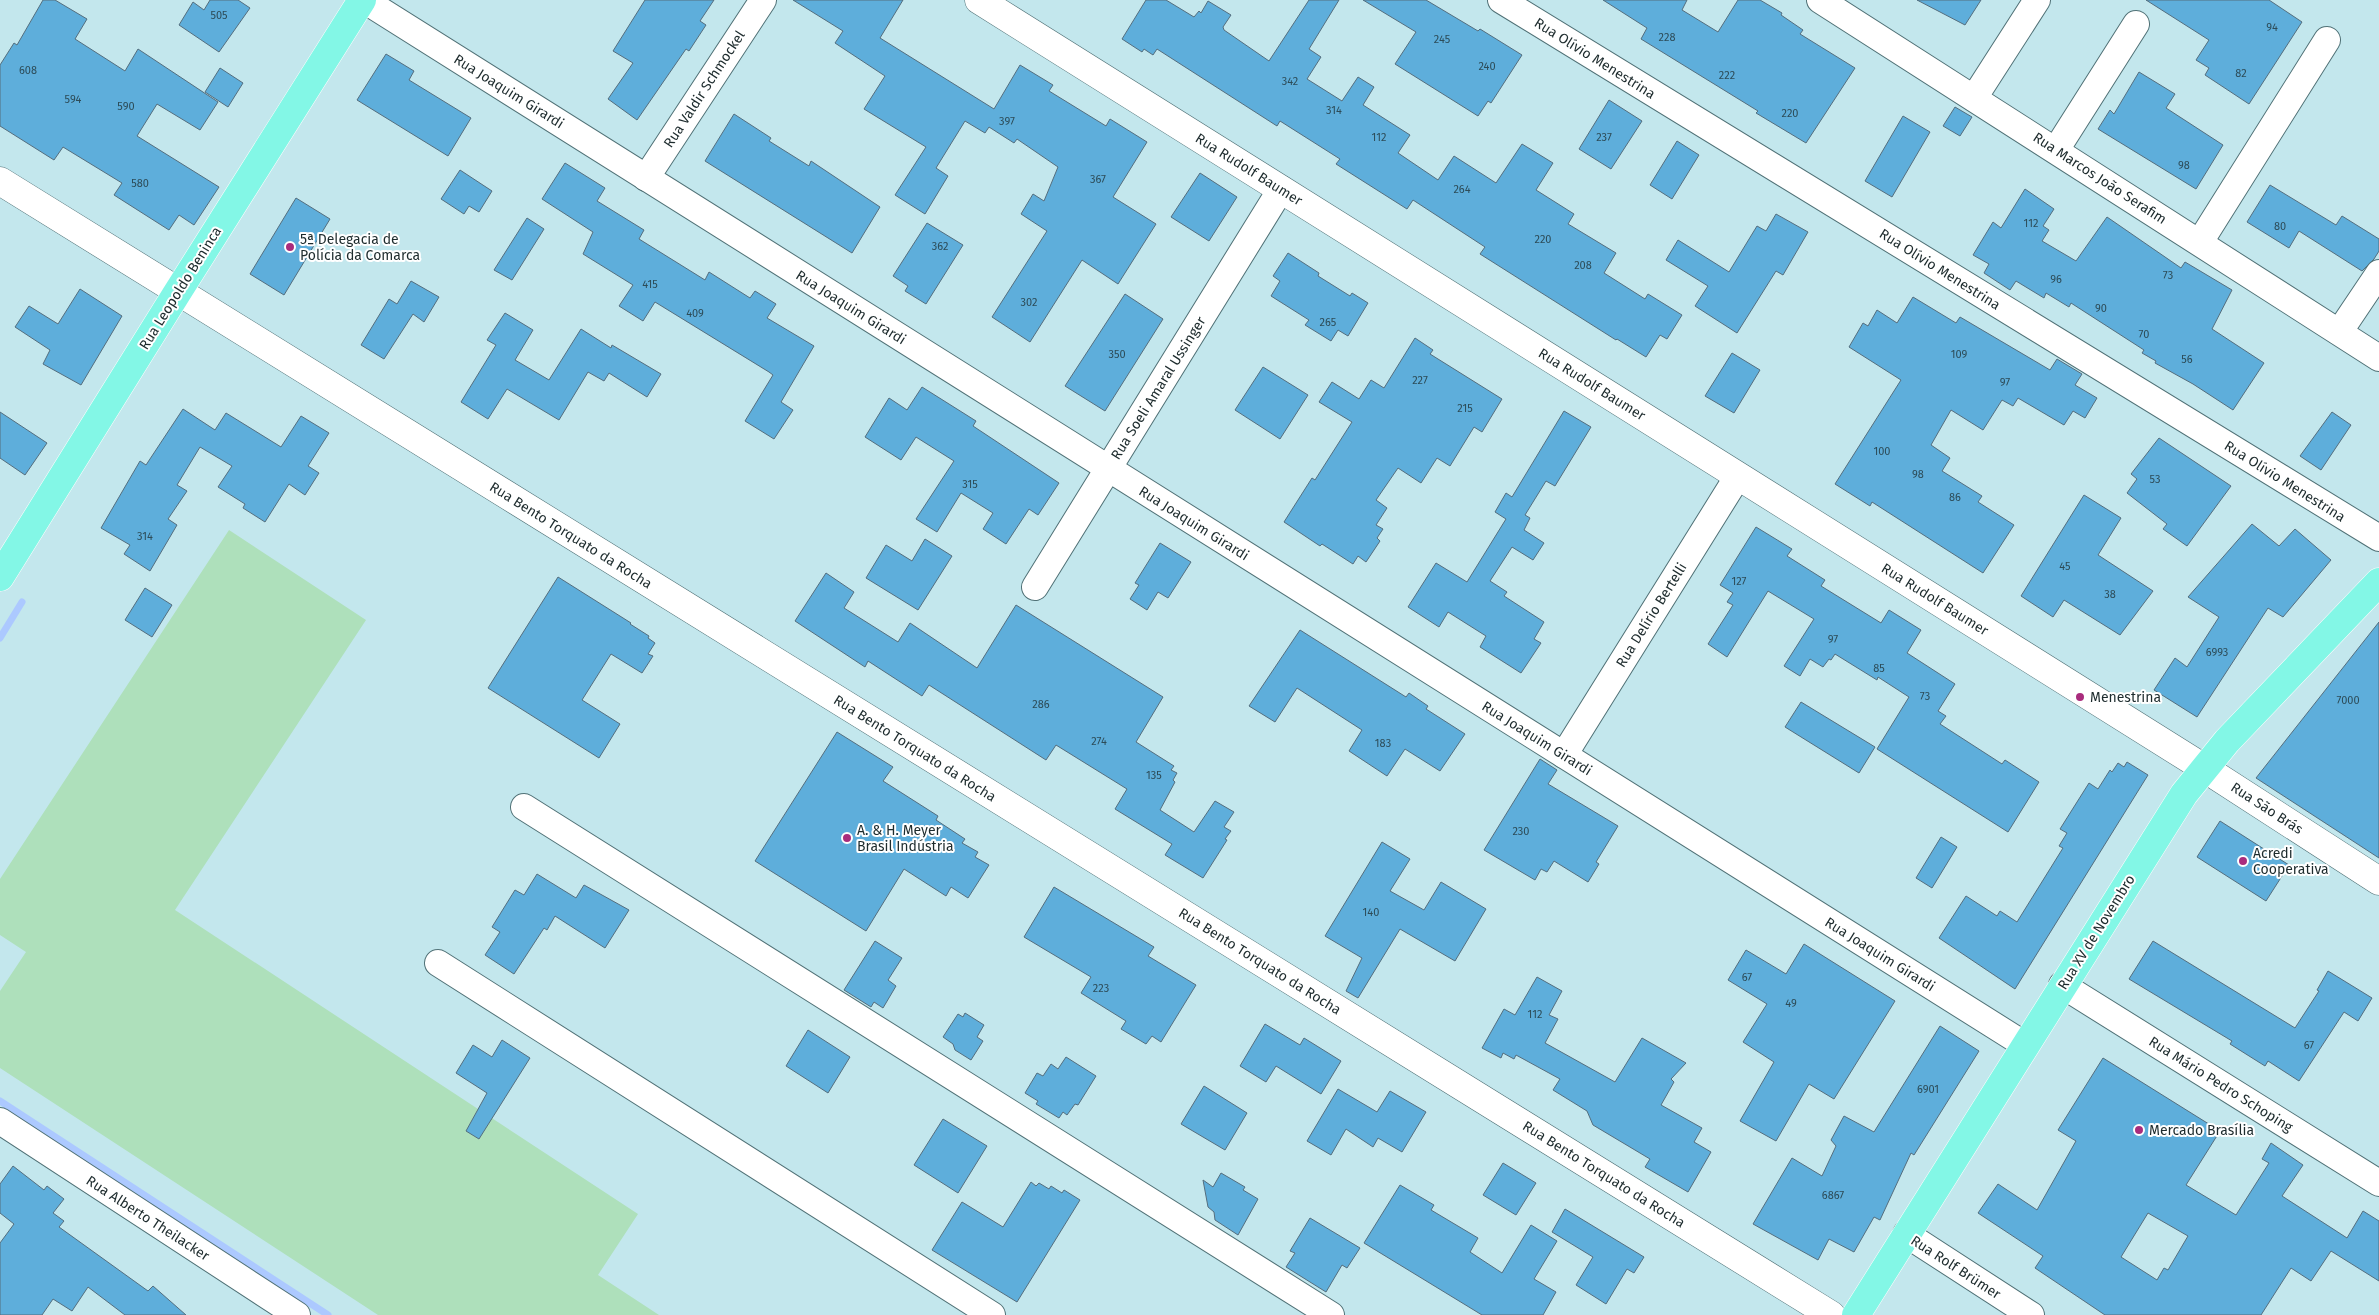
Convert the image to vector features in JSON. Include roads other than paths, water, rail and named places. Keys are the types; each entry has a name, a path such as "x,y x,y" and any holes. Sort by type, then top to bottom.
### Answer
{"main road":[{"name":"Rua Leopoldo Beninca","path":"0,578 177,292 363,0"},
{"name":"Rua XV de Novembro","path":"1856,1315 2164,824 2204,768 2244,722 2379,582"}],"street":[{"name":"Rua Joaquim Girardi","path":"363,0 2025,1045"},
{"name":"Rua Valdir Schmockel","path":"646,178 763,0"},
{"name":"Rua Rudolf Baumer","path":"979,0 2204,768"},
{"name":"Rua Olívio Menestrina","path":"1501,0 2379,538"},
{"name":"Rua Marcos João Serafim","path":"1820,0 2340,331 2379,358"},
{"path":"1974,98 2037,0"},
{"path":"2056,150 2136,24"},
{"path":"2200,242 2327,40"},
{"name":"Rua Bento Torquato da Rocha","path":"0,181 1830,1315"},
{"name":"Rua Soeli Amaral Ussinger","path":"1035,587 1281,189"},
{"path":"2340,331 2379,273"},
{"name":"Rua Delírio Bertelli","path":"1564,755 1738,476"},
{"name":"Rua São Brás","path":"2204,768 2379,881"},
{"path":"524,807 1331,1315"},
{"path":"438,963 992,1315"},
{"name":"Rua Mário Pedro Schoping","path":"2062,985 2379,1182"},
{"name":"Rua Alberto Theilacker","path":"0,1121 297,1315"},
{"name":"Rua Rolf Brümer","path":"1906,1234 2031,1315"}],"waterway":[{"path":"0,638 22,602"},
{"path":"0,1101 328,1315"}],"place":[{"name":"5ª Delegacia de Polícia da Comarca","path":"290,247"},
{"name":"Menestrina","path":"2080,697"},
{"name":"A. & H. Meyer Brasil Indústria","path":"847,838"},
{"name":"Acredi Cooperativa","path":"2243,861"},
{"name":"Mercado Brasília","path":"2139,1130"}]}
